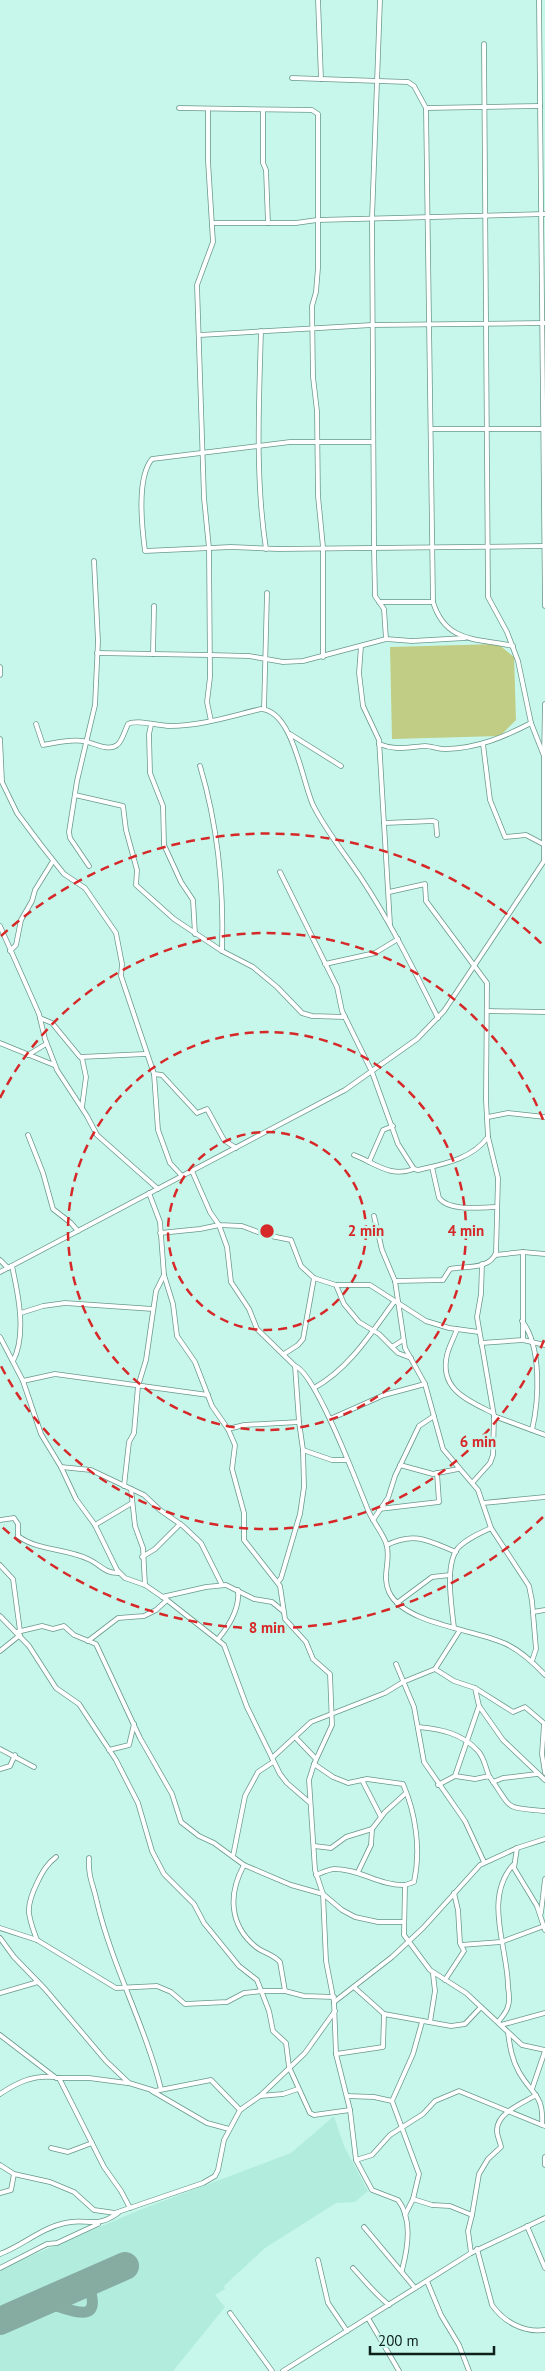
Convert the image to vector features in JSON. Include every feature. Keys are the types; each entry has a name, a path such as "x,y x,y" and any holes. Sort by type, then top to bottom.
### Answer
{"street":[{"path":"318,0 321,79"},
{"path":"380,0 372,219 373,442 375,596 384,609 386,639"},
{"path":"539,0 543,214 545,606"},
{"path":"484,44 488,597 518,662 531,723 544,756"},
{"path":"292,78 412,83 426,108 434,602 440,619 446,626 465,638"},
{"path":"426,108 540,106"},
{"path":"179,108 208,110 312,110 318,114 318,268 316,292 312,306 314,327 313,377 318,411 318,496 323,547 323,657"},
{"path":"208,110 208,161 213,224 210,252 197,286 204,498 209,548 207,702 211,721"},
{"path":"263,110 263,163 266,170 268,223"},
{"path":"213,224 543,214"},
{"path":"200,335 372,324 543,323"},
{"path":"261,331 259,445 262,522 266,549"},
{"path":"431,429 544,429"},
{"path":"373,442 290,442 151,460 142,494 141,525 146,551 209,548 544,546"},
{"path":"89,866 70,835 75,794 95,705 97,593 94,561"},
{"path":"264,709 267,594"},
{"path":"379,602 434,602"},
{"path":"153,654 154,606"},
{"path":"97,653 209,654 283,662 323,657 386,639 412,641 465,638 512,646"},
{"path":"361,646 359,673 363,706 376,731 380,744 390,924"},
{"path":"0,667 0,675"},
{"path":"0,1272 346,1090 417,1039 438,1018 544,860 545,704"},
{"path":"36,724 43,745 60,741 115,746 119,744 130,722 180,726 264,709 280,721 290,734 314,806 390,924 438,1018"},
{"path":"380,755 391,749 426,746 446,750 483,744 531,723"},
{"path":"151,725 149,734 150,773 163,806 164,845 180,882 193,900 195,934"},
{"path":"290,734 341,766"},
{"path":"0,739 1,780 17,813 64,874 85,888 116,933 122,964 121,976 154,1074 155,1115 158,1130 170,1163 182,1176"},
{"path":"380,744 391,749"},
{"path":"483,744 490,800 505,837 526,835 543,844"},
{"path":"200,766 209,799 216,838 221,891 222,951"},
{"path":"75,794 124,806 126,830 137,870 137,887 167,914 222,951 253,967 277,987 302,1013 312,1016 345,1017"},
{"path":"384,823 433,821 436,822 437,835"},
{"path":"10,951 16,946 21,920 32,902 35,890 53,861"},
{"path":"280,872 336,987 345,1017 372,1072 401,1148 414,1169"},
{"path":"389,892 425,884 426,901 487,983 488,1137 498,1178 495,1254 492,1259 482,1264 450,1269 443,1280 395,1281"},
{"path":"0,926 40,1018 46,1044 54,1065 82,1108 96,1135 158,1188"},
{"path":"325,964 375,953 398,939"},
{"path":"487,1011 545,1012"},
{"path":"40,1018 52,1023 82,1058 86,1077 82,1108"},
{"path":"0,1043 54,1065"},
{"path":"28,1055 46,1044"},
{"path":"82,1058 146,1054"},
{"path":"154,1074 162,1075 197,1113 207,1109 224,1140 236,1148"},
{"path":"488,1117 508,1113 545,1117"},
{"path":"369,1162 383,1130 393,1126"},
{"path":"28,1135 43,1173 53,1209 78,1231"},
{"path":"354,1155 396,1173 432,1167 460,1159 478,1148 488,1137"},
{"path":"432,1167 439,1198 442,1202 466,1207 497,1207"},
{"path":"192,1171 210,1212 219,1225 227,1247 231,1282 249,1308 257,1328 295,1366 300,1368 314,1388 330,1418 346,1460 373,1520 387,1545 386,1584 397,1603 405,1609 454,1628 504,1643 532,1661 545,1675"},
{"path":"149,1193 158,1216 164,1275 173,1304 177,1336 195,1362 215,1412 228,1429 235,1444 232,1469 244,1513 244,1540 278,1582 283,1597 285,1618 307,1644 313,1659 329,1672 333,1714 330,1732 316,1759 309,1780 309,1802 316,1875 323,1894 326,1961 335,2011 336,2054 350,2110 356,2160 372,2190 398,2200 405,2215 408,2244 402,2270"},
{"path":"374,1216 382,1250 395,1281 400,1305 403,1340 425,1384 443,1449 458,1469 473,1482 483,1503 491,1528 529,1586 536,1649 532,1661"},
{"path":"160,1233 200,1230 219,1225 242,1226 266,1236 291,1240 300,1266 314,1278 336,1285 370,1286 426,1321 457,1329 479,1332"},
{"path":"495,1254 523,1252 545,1254"},
{"path":"523,1252 523,1340"},
{"path":"0,1260 10,1267 21,1303 18,1343 13,1361"},
{"path":"473,1482 492,1459 494,1415 477,1317 481,1294 482,1264"},
{"path":"124,1486 129,1442 134,1433 138,1386 146,1360 156,1291 164,1275"},
{"path":"284,1354 298,1345 303,1339 314,1278"},
{"path":"336,1285 348,1309 359,1322 373,1330 392,1347 411,1358"},
{"path":"314,1388 326,1381 354,1355 394,1302"},
{"path":"20,1312 54,1303 153,1309"},
{"path":"522,1322 533,1342 537,1408 532,1430"},
{"path":"457,1329 447,1356 447,1378 454,1391 494,1415 545,1435"},
{"path":"0,1336 23,1381 41,1434 61,1467 76,1499 95,1525 119,1573 125,1578 145,1585 162,1596 226,1648 248,1707 272,1760 287,1783 309,1802"},
{"path":"392,1347 403,1340"},
{"path":"481,1343 523,1340 545,1345"},
{"path":"278,1582 281,1578 300,1514 304,1487 303,1450 298,1422 295,1366"},
{"path":"23,1381 55,1374 208,1395"},
{"path":"330,1418 384,1395 425,1384"},
{"path":"373,1520 388,1498 400,1465 421,1423 434,1416"},
{"path":"228,1429 244,1425 298,1422"},
{"path":"303,1450 332,1460 346,1460"},
{"path":"400,1465 437,1473 458,1469"},
{"path":"61,1467 90,1470 131,1490 144,1494 180,1524 200,1544 222,1585"},
{"path":"379,1509 439,1502 437,1473"},
{"path":"131,1490 135,1526 142,1548 145,1585"},
{"path":"483,1503 545,1496"},
{"path":"95,1525 132,1503"},
{"path":"0,1520 14,1518 18,1524 18,1536 32,1544 88,1558 109,1573 119,1573"},
{"path":"142,1557 155,1549 180,1524"},
{"path":"454,1628 450,1575 456,1552 463,1545 491,1528"},
{"path":"387,1545 401,1538 412,1538 425,1540 456,1552"},
{"path":"0,1565 13,1579 19,1633"},
{"path":"397,1603 432,1577 450,1575"},
{"path":"162,1596 222,1585 259,1600 272,1602 283,1611"},
{"path":"218,1640 233,1616 238,1603 238,1590"},
{"path":"88,1640 118,1618 144,1616 156,1610 167,1600"},
{"path":"533,1612 545,1610"},
{"path":"0,1616 19,1633 56,1688 79,1704 109,1750 138,1803 148,1840 159,1867 194,1904 204,1923 239,1966 257,1980 269,2011 273,2031 286,2043 289,2067 312,2115 350,2110"},
{"path":"0,1651 19,1633 39,1626 53,1629 64,1626 74,1634 97,1645 134,1724 172,1794 180,1822 199,1836 214,1842 244,1865 291,1885 323,1894 354,1917 378,1922 403,1922"},
{"path":"233,1856 245,1796 258,1772 311,1722 385,1693 403,1682 435,1669 460,1630"},
{"path":"396,1664 414,1708 421,1756 438,1785 465,1821 484,1862"},
{"path":"435,1669 454,1681 475,1688 514,1712 524,1707 544,1724 542,1754 545,1773"},
{"path":"475,1688 479,1706 503,1740 545,1780"},
{"path":"455,1776 479,1706"},
{"path":"109,1750 129,1745 134,1724"},
{"path":"418,1727 444,1730 478,1751 489,1776 509,1806 522,1810 545,1811"},
{"path":"296,1738 316,1759"},
{"path":"0,1749 34,1767"},
{"path":"0,1769 10,1766 14,1755"},
{"path":"314,1764 348,1783 373,1780 404,1784 417,1849 414,1882 405,1885 389,1885 358,1872 335,1869 316,1875"},
{"path":"493,1782 504,1778 537,1774"},
{"path":"438,1785 455,1776 475,1779 489,1776"},
{"path":"362,1780 381,1817"},
{"path":"358,1872 371,1844 372,1829 381,1817 406,1793"},
{"path":"314,1846 331,1848 346,1837 372,1829"},
{"path":"0,1928 38,1940 116,1988 157,1986 171,1992 181,2003 227,2002 244,1993 262,1991 285,1991 334,2000 355,1988 408,1942 484,1862 517,1848 545,1840"},
{"path":"499,2024 509,2003 508,1974 501,1942 499,1898 502,1880 513,1865 517,1848"},
{"path":"38,1940 28,1914 29,1899 46,1865 56,1857"},
{"path":"89,1858 88,1877 125,1988 154,2061 161,2089"},
{"path":"244,1865 236,1882 235,1920 255,1946 280,1962 285,1991"},
{"path":"461,1945 501,1942 545,1928 541,1915 513,1865"},
{"path":"541,1915 545,1879"},
{"path":"405,1885 403,1932 408,1942 433,1974 466,1993 522,2045 545,2050 532,2090"},
{"path":"445,1980 463,1953 454,1893"},
{"path":"0,1938 14,1957 106,2061 129,2083"},
{"path":"430,2022 435,1991 433,1974"},
{"path":"0,1993 38,1982"},
{"path":"355,1988 384,2014 422,2022 459,2026 470,2021 481,2007"},
{"path":"0,2268 47,2244 57,2242 120,2212 203,2183 215,2176 219,2166 222,2146 240,2110 260,2096 304,2053 335,2011"},
{"path":"499,2024 545,2013"},
{"path":"336,2054 383,2047 384,2014"},
{"path":"405,2215 413,2199 419,2174 400,2128 392,2101 413,2054 422,2022"},
{"path":"356,2160 372,2155 390,2135 423,2114 435,2101 459,2091 544,2125 543,2110 536,2095 519,2072 513,2059 508,2033"},
{"path":"0,2034 57,2078 106,2172 121,2191 130,2208"},
{"path":"0,2094 14,2084 31,2078 89,2078 129,2083 150,2090 207,2124 229,2129"},
{"path":"150,2090 211,2080 240,2110"},
{"path":"260,2096 283,2094 298,2089"},
{"path":"471,2253 468,2231 479,2174 488,2159 501,2148 497,2128 501,2118 536,2095"},
{"path":"347,2096 374,2097 392,2101"},
{"path":"50,2148 68,2152 92,2142"},
{"path":"545,2157 545,2165"},
{"path":"0,2166 14,2174 50,2182 74,2192 94,2210 120,2212"},
{"path":"0,2192 10,2190 14,2174"},
{"path":"413,2199 432,2205 450,2206 472,2215"},
{"path":"284,2371 471,2253 545,2218"},
{"path":"0,2254 66,2222 100,2223"},
{"path":"526,2226 545,2268"},
{"path":"364,2227 402,2270 415,2288"},
{"path":"478,2249 492,2305 498,2313 514,2325 537,2331 545,2330"},
{"path":"318,2260 328,2304 347,2331"},
{"path":"353,2268 363,2277 372,2291 389,2305"},
{"path":"427,2281 441,2315 459,2345 469,2371"},
{"path":"230,2313 272,2371"},
{"path":"368,2318 399,2371"}],"shaded area":[{"path":"334,2116 344,2146 368,2191 355,2202 336,2203 265,2248 224,2286 225,2289 215,2295 225,2307 173,2371 0,2371 0,2269 142,2209 291,2153"}],"green space":[{"path":"498,644 514,657 516,720 500,736 392,739 390,647"}],"taxiway":[{"path":"43,2302 73,2311 88,2311 92,2306 92,2297 87,2282"}],"runway":[{"path":"0,2321 125,2266"}]}
